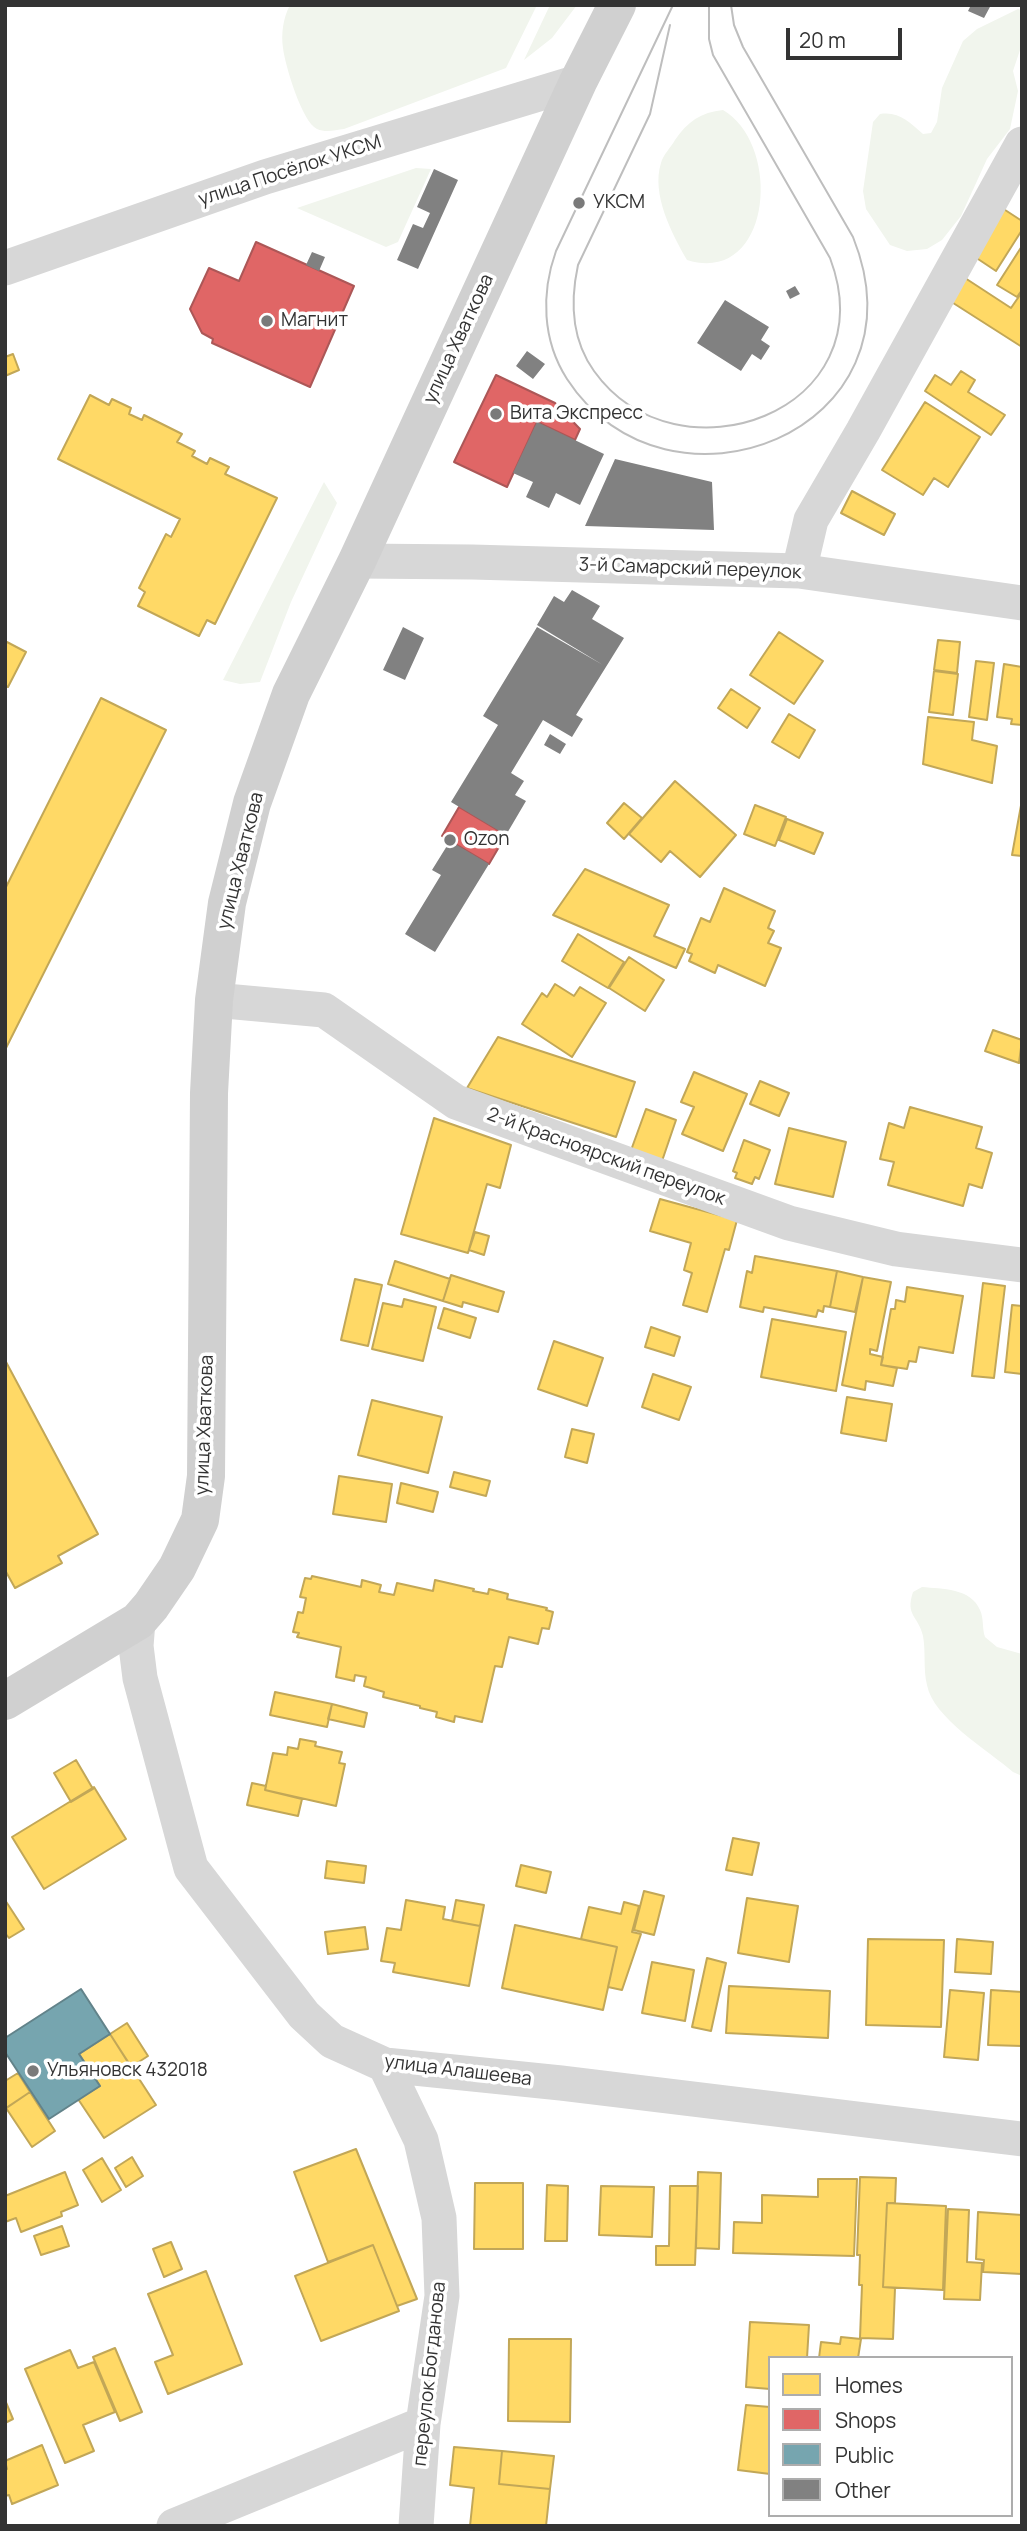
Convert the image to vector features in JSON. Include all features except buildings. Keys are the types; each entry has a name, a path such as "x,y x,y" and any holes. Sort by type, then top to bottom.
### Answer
{"main road":[{"name":"улица Хваткова","path":"5,1702 138,1621 177,1568 200,1520 206,1476 209,1093 214,1000 227,902 252,803 292,694 578,82 617,5"}],"street":[{"name":"улица Посёлок УКСМ","path":"5,268 265,177 578,82"},
{"path":"799,571 811,520 1022,144"},
{"name":"3-й Самарский переулок","path":"356,561 799,571 1022,603"},
{"name":"2-й Красноярский переулок","path":"214,1000 324,1010 456,1102 789,1223 896,1248 1022,1265"},
{"name":"улица Алашеева","path":"138,1621 136,1646 141,1678 191,1868 307,2018 332,2041 385,2065 574,2084 1022,2138"},
{"name":"переулок Богданова","path":"385,2065 421,2140 439,2218 442,2296 423,2424 416,2526"},
{"path":"174,2526 423,2424"}],"shaded area":[{"path":"290,5 537,5 506,68 344,129 327,131 317,129 306,116 284,56 282,37"},
{"path":"550,5 577,5 552,38 524,60"},
{"path":"1018,9 1022,10 1022,44 1013,71 1018,91 1010,129 987,159 961,216 942,240 927,249 907,251 890,245 866,209 863,191 873,122 880,114 893,114 903,118 923,134 931,133 937,122 942,88 963,41 977,29"},
{"path":"723,110 742,128 755,152 760,180 759,208 752,233 737,252 715,262 687,260 675,238 661,200 661,163 684,128 701,116"},
{"path":"416,168 431,169 398,242 386,247 297,208"},
{"path":"324,482 337,503 291,602 260,682 240,684 223,680"},
{"path":"922,1587 947,1589 970,1597 981,1613 985,1637 997,1647 1022,1654 1022,1776 963,1733 931,1697 926,1679 923,1636 910,1606 913,1592"}],"tram line":[{"path":"673,5 556,251 548,283 547,316 553,348 567,379 611,425 665,449 722,453 777,439 823,408 855,363 867,305 853,237 743,47 734,25 731,5"},
{"path":"670,25 650,114 578,265 574,320 586,359 594,371 630,406 674,424 720,427 765,416 803,392 829,357 840,312 830,258 713,55 709,39 709,5"}],"place":[{"name":"УКСМ","path":"579,203"},
{"name":"Магнит","path":"267,321"},
{"name":"Вита Экспресс","path":"496,414"},
{"name":"Ozon","path":"450,840"},
{"name":"Ульяновск 432018","path":"33,2071"}]}
